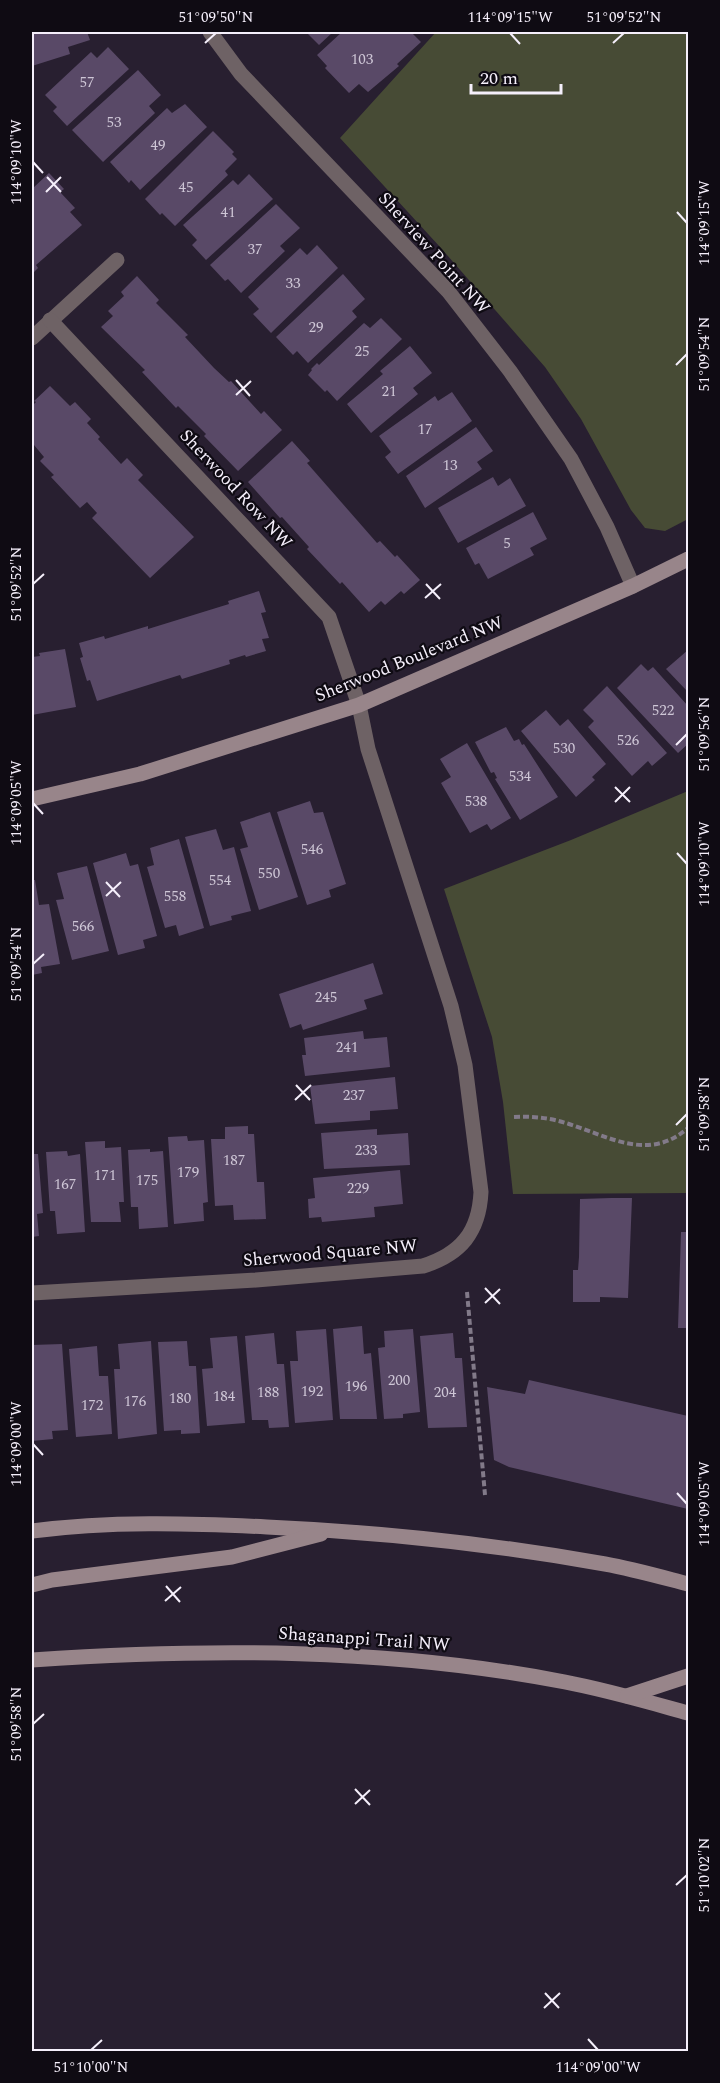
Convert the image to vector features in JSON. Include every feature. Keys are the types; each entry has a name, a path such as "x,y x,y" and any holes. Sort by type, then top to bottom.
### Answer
{"main road":[{"name":"Sherwood Boulevard NW","path":"32,799 140,774 359,705 633,586 688,559"},
{"path":"32,1531 120,1525 215,1524 339,1530 509,1549 606,1564 688,1584"},
{"path":"32,1585 52,1580 232,1557 339,1530"},
{"name":"Shaganappi Trail NW","path":"32,1660 122,1654 213,1652 314,1653 403,1659 489,1669 566,1682 688,1713"},
{"path":"627,1696 688,1676"}],"street":[{"name":"Sherview Point NW","path":"210,32 241,74 448,291 503,362 571,459 607,527 633,586"},
{"path":"32,338 117,260"},
{"name":"Sherwood Row NW","path":"50,320 330,617 359,705"},
{"name":"Sherwood Square NW","path":"32,1293 256,1280 423,1266 454,1251 471,1231 480,1208 481,1192 465,1065 451,1006 368,749 359,705"}],"path":[{"path":"514,1117 553,1119 626,1144 643,1145 667,1142 688,1128"},
{"path":"467,1292 485,1495"}],"green space":[{"path":"436,32 688,32 688,519 665,531 645,528 631,510 581,419 545,367 440,247 340,138"},
{"path":"688,791 688,1193 513,1194 503,1102 492,1037 444,889 571,840"}],"building":[{"path":"32,32 87,32 90,40 68,47 70,54 32,66"},
{"path":"306,32 333,32 319,45"},
{"path":"342,32 411,32 421,42 397,64 399,66 368,92 359,84 349,93 325,68 327,66 317,55"},
{"path":"108,47 129,69 67,126 53,111 57,107 45,95 91,52 97,58"},
{"path":"138,70 161,95 149,106 155,113 103,162 72,130"},
{"path":"185,104 207,127 140,190 131,180 129,183 110,162 167,108 172,113"},
{"path":"213,131 234,152 232,154 237,159 225,171 228,175 175,226 162,213 160,215 145,199"},
{"path":"49,173 64,189 60,192 75,208 70,212 82,225 36,265 38,268 32,274 32,189"},
{"path":"249,174 273,199 206,260 192,245 197,240 183,225 233,180 238,185"},
{"path":"276,204 300,228 280,246 285,251 241,293 228,279 225,281 210,265"},
{"path":"317,245 338,268 271,333 253,314 259,309 248,297 300,248 307,255"},
{"path":"343,274 365,299 352,311 357,317 308,363 297,351 293,355 276,337"},
{"path":"137,276 159,300 156,303 188,335 185,337 214,368 229,382 231,381 261,414 264,411 282,430 238,471 204,436 206,434 178,406 176,408 142,372 145,370 101,327 113,316 108,311 124,296 121,292"},
{"path":"381,318 402,339 337,401 308,375 311,369 317,363 319,365 364,323 370,328"},
{"path":"410,346 432,373 413,388 418,394 371,433 347,404 383,374 380,371"},
{"path":"50,386 70,406 75,402 91,419 87,423 100,437 98,439 121,464 127,458 143,475 138,480 194,537 150,578 92,518 97,513 87,502 80,508 51,477 54,475 40,461 44,457 34,445 32,448 32,406 36,402 34,401"},
{"path":"452,392 472,421 398,474 385,457 391,452 379,436 435,396 438,401"},
{"path":"476,427 493,451 477,462 482,469 425,508 406,476"},
{"path":"292,441 310,461 307,463 377,543 380,541 395,557 397,555 420,580 404,594 401,591 385,605 381,601 369,612 307,549 309,547 248,482"},
{"path":"493,477 498,486 510,478 526,506 458,543 438,508"},
{"path":"533,512 547,539 530,548 534,555 488,579 479,563 475,565 466,548"},
{"path":"259,591 266,612 261,613 269,638 262,639 266,651 229,660 230,664 182,679 180,675 97,701 90,680 87,681 80,658 83,657 79,643 104,636 105,639 148,626 148,629 229,604 228,601"},
{"path":"65,649 76,707 32,715 32,657 40,656 39,653"},
{"path":"688,650 688,692 666,669"},
{"path":"641,664 648,671 653,667 688,706 688,744 678,753 617,688"},
{"path":"607,686 667,753 652,766 648,761 632,776 588,727 594,721 583,710"},
{"path":"546,710 560,726 568,719 606,764 592,777 595,780 576,797 521,731"},
{"path":"506,727 514,741 519,739 522,745 524,744 558,797 520,820 475,742"},
{"path":"467,743 511,818 491,830 487,824 470,833 441,783 451,777 440,759"},
{"path":"310,801 314,813 323,812 346,884 329,890 331,897 307,905 277,812"},
{"path":"270,812 298,897 259,910 240,849 248,847 240,822"},
{"path":"216,829 223,850 234,847 251,911 231,916 232,920 210,926 185,837"},
{"path":"179,839 204,928 179,936 176,925 165,928 147,867 154,865 150,848"},
{"path":"126,853 130,866 138,864 157,936 143,940 145,948 118,955 93,863"},
{"path":"87,866 109,951 72,960 56,900 64,899 57,873"},
{"path":"32,880 35,880 39,905 49,904 60,964 41,967 42,973 32,975"},
{"path":"373,963 383,994 364,1000 367,1009 303,1030 301,1024 290,1028 279,994"},
{"path":"363,1031 364,1039 387,1037 390,1067 305,1076 302,1055 306,1055 304,1038"},
{"path":"395,1077 398,1109 370,1111 370,1120 315,1124 310,1086"},
{"path":"248,1126 248,1134 254,1134 257,1182 264,1182 266,1219 234,1220 233,1205 215,1206 211,1139 225,1139 225,1127"},
{"path":"377,1129 377,1135 408,1133 410,1165 324,1169 321,1133"},
{"path":"187,1136 188,1141 204,1140 208,1202 203,1203 204,1221 174,1224 168,1137"},
{"path":"105,1141 105,1148 121,1147 124,1202 119,1202 121,1222 91,1222 85,1142"},
{"path":"150,1149 150,1152 163,1151 168,1227 139,1229 138,1207 131,1207 128,1150"},
{"path":"67,1151 68,1156 80,1154 85,1232 57,1234 55,1211 50,1211 46,1152"},
{"path":"32,1154 38,1154 43,1213 37,1214 39,1236 32,1237"},
{"path":"400,1170 403,1204 374,1207 375,1217 322,1222 321,1217 309,1218 308,1199 315,1198 313,1178"},
{"path":"632,1198 628,1298 600,1297 600,1302 573,1302 573,1270 578,1270 579,1257 580,1199"},
{"path":"681,1232 688,1232 688,1328 678,1328"},
{"path":"362,1326 364,1354 371,1353 377,1419 340,1419 333,1329"},
{"path":"326,1329 333,1420 295,1423 290,1361 298,1361 296,1331"},
{"path":"413,1329 420,1412 403,1414 403,1418 384,1419 378,1348 385,1347 384,1331"},
{"path":"274,1333 277,1364 284,1364 289,1427 269,1428 268,1420 252,1420 245,1336"},
{"path":"453,1333 455,1358 462,1358 467,1427 428,1428 420,1336"},
{"path":"237,1336 245,1423 207,1426 202,1369 213,1368 210,1338"},
{"path":"151,1341 157,1434 118,1439 114,1369 120,1369 118,1344"},
{"path":"187,1341 189,1366 196,1366 200,1433 181,1434 181,1430 164,1431 158,1342"},
{"path":"62,1344 68,1430 52,1431 53,1439 32,1441 32,1377 34,1376 32,1345"},
{"path":"97,1346 99,1376 108,1376 112,1434 76,1437 69,1349"},
{"path":"529,1380 688,1416 688,1509 509,1467 494,1460 487,1387 525,1394"}]}
